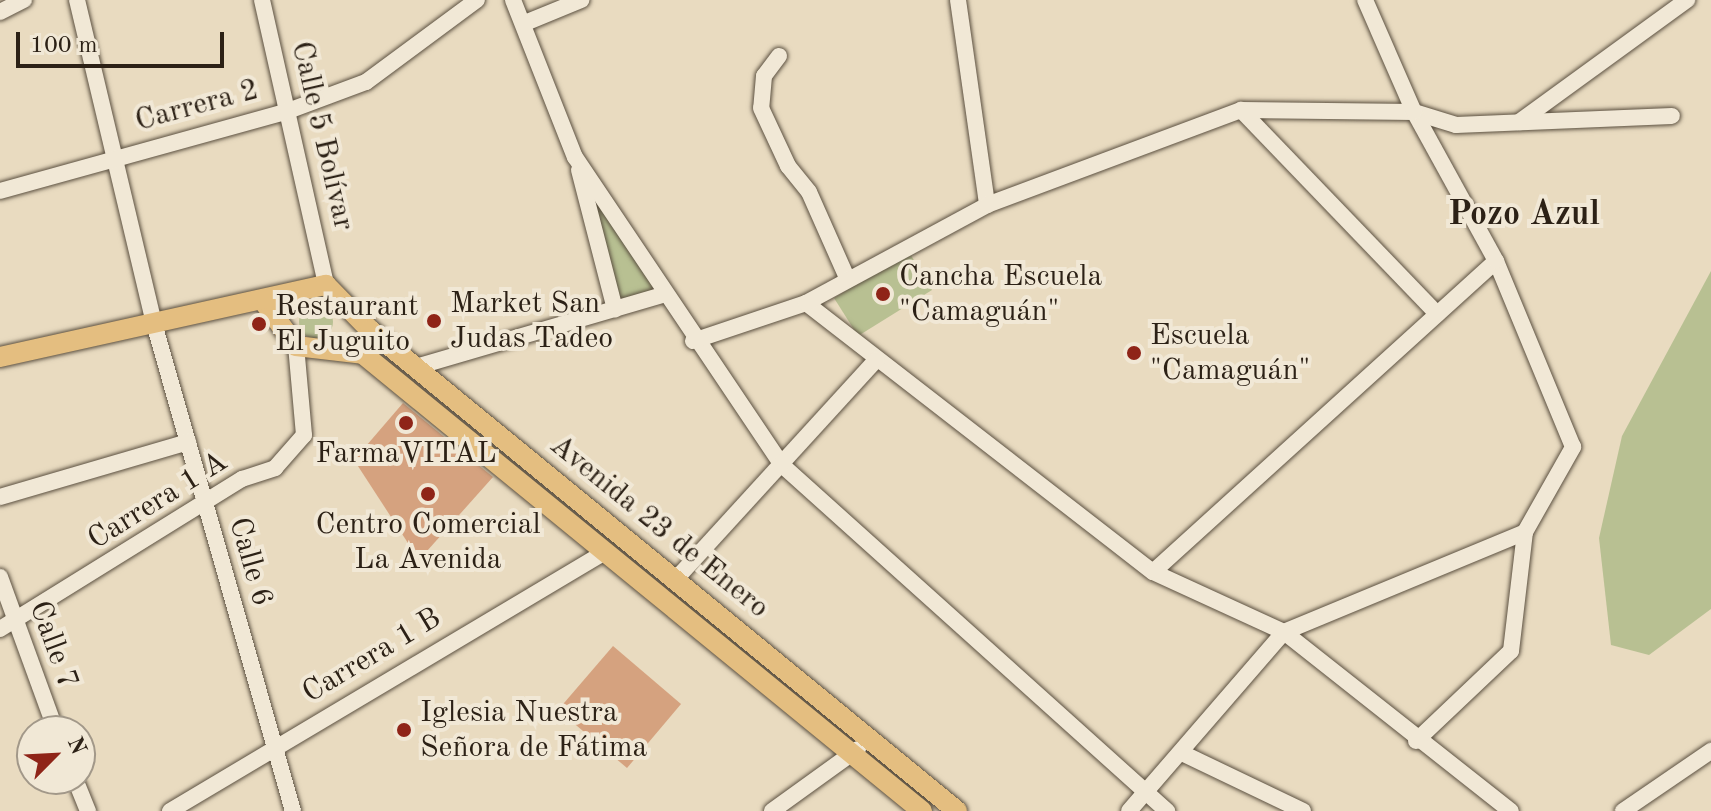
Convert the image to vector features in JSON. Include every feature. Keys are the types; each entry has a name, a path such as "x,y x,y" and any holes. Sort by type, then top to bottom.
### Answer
{"main road":[{"path":"0,357 155,327 326,285"},
{"name":"Avenida 23 de Enero","path":"326,285 416,367 957,811"},
{"path":"264,302 296,346"},
{"name":"Avenida 23 de Enero","path":"296,346 363,354 922,811"}],"street":[{"path":"0,12 24,0"},
{"name":"Calle 6","path":"77,0 155,327 293,811"},
{"name":"Calle 5 Bolívar","path":"262,0 326,285"},
{"name":"Carrera 2","path":"0,191 288,111 366,82 477,0"},
{"path":"513,0 525,23 575,157 615,309"},
{"path":"525,23 581,0"},
{"path":"958,0 987,205"},
{"path":"1365,0 1414,112 1496,261 1573,447 1525,532 1511,651 1416,741"},
{"path":"1518,123 1687,0"},
{"path":"779,56 764,76 761,108 788,166 809,192 848,280"},
{"path":"1241,110 1437,314"},
{"path":"693,341 806,303 987,205 1241,110 1414,112 1456,125 1672,116"},
{"path":"575,157 693,341 782,465 1167,811"},
{"path":"1153,572 1496,261"},
{"path":"416,367 665,294"},
{"path":"806,303 1153,572 1284,632 1416,741 1511,811"},
{"name":"Carrera 1 A","path":"7,627 242,479 275,468 304,435 296,346"},
{"path":"676,579 876,360"},
{"path":"0,497 188,442"},
{"path":"1129,811 1184,754 1284,632 1525,532"},
{"name":"Carrera 1 B","path":"170,811 605,552"},
{"name":"Calle 7","path":"0,577 7,627 48,715"},
{"path":"772,811 871,738"},
{"path":"1623,811 1711,751"},
{"path":"1184,754 1303,811"}],"green space":[{"path":"589,184 656,289 617,301"},
{"name":"Cancha Escuela \"Camaguán\"","path":"909,252 932,290 858,336 834,298"},
{"path":"1711,271 1711,609 1649,655 1611,645 1599,538 1622,436"},
{"path":"316,305 328,310 333,322 328,334 316,339 304,334 299,322 304,310"}],"building":[{"name":"Centro Comercial La Avenida","path":"403,403 493,477 419,560 354,460"},
{"path":"613,646 681,704 627,768 558,710"}],"place":[{"name":"Cancha Escuela \"Camaguán\"","path":"883,294"},
{"name":"Market San Judas Tadeo","path":"434,321"},
{"name":"Restaurant El Juguito","path":"259,324"},
{"name":"Escuela \"Camaguán\"","path":"1134,353"},
{"name":"FarmaVITAL","path":"406,423"},
{"name":"Centro Comercial La Avenida","path":"428,494"},
{"name":"Iglesia Nuestra Señora de Fátima","path":"404,730"}],"district":[{"name":"Pozo Azul","path":"1524,216"}]}
